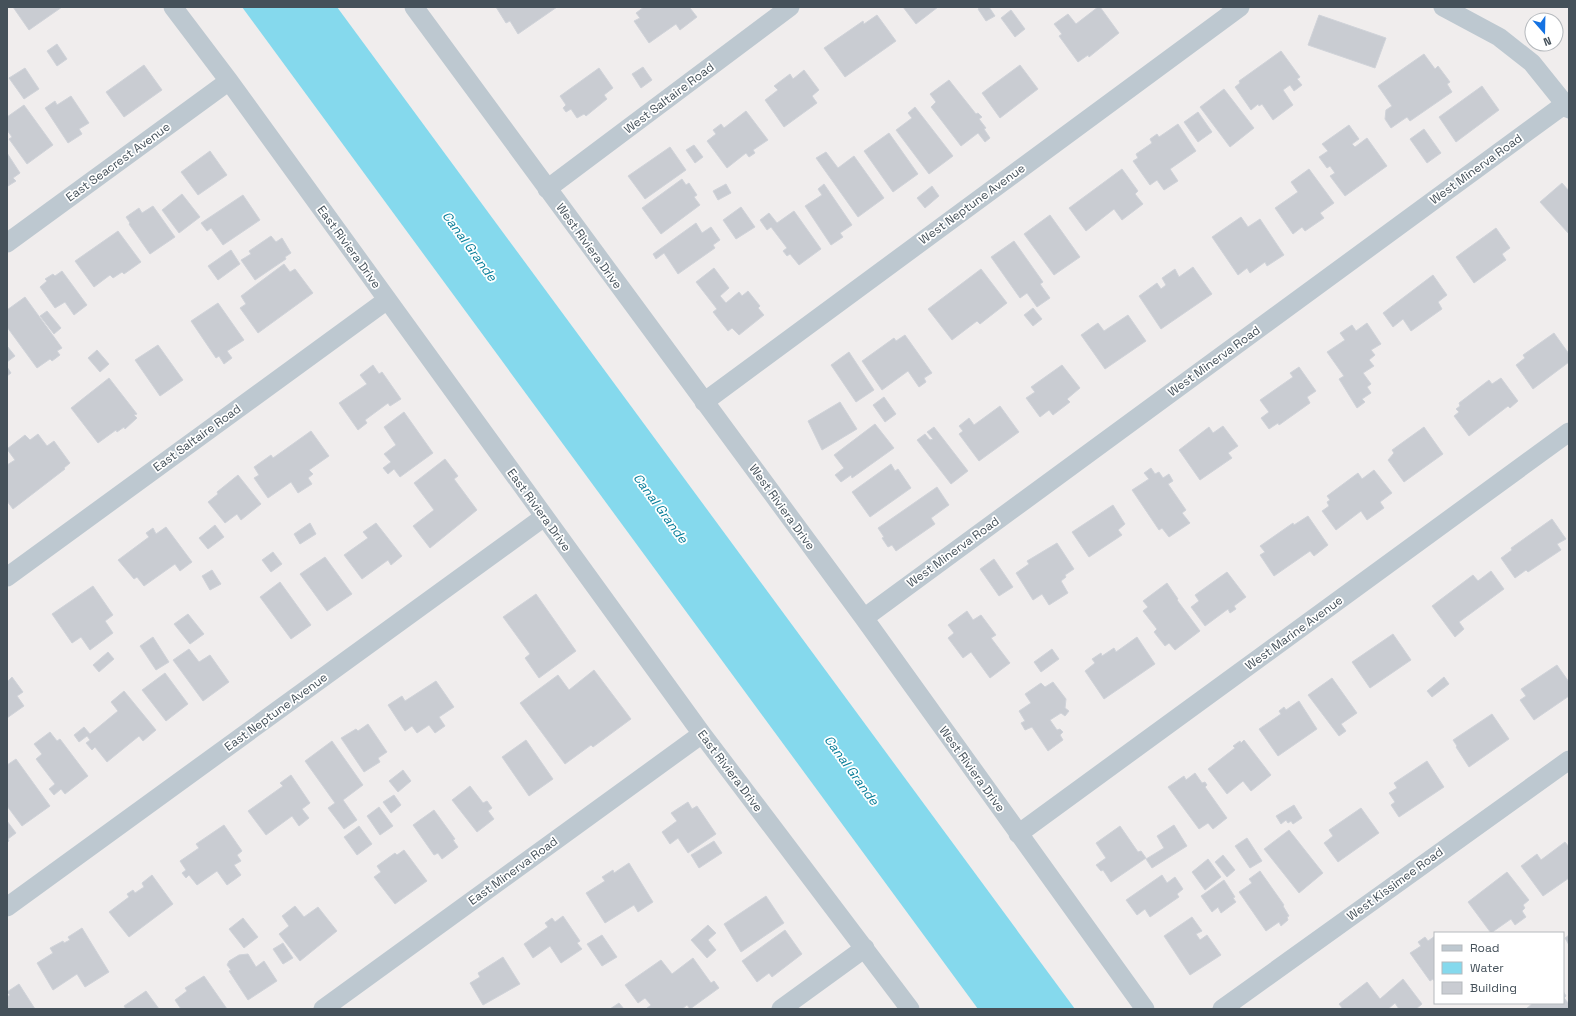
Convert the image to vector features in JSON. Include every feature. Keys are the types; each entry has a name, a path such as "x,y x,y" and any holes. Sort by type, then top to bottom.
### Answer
{"street":[{"name":"East Riviera Drive","path":"172,7 229,81 702,734 910,1009"},
{"name":"West Riviera Drive","path":"414,7 864,618 1145,1009"},
{"name":"West Saltaire Road","path":"547,189 790,7"},
{"name":"West Neptune Avenue","path":"704,402 1240,7"},
{"path":"1443,7 1499,37 1532,63 1567,106"},
{"name":"East Seacrest Avenue","path":"7,243 229,81"},
{"name":"West Minerva Road","path":"864,618 1567,106"},
{"name":"East Saltaire Road","path":"7,577 387,300"},
{"name":"West Marine Avenue","path":"1018,834 1569,432"},
{"name":"East Neptune Avenue","path":"7,907 544,517"},
{"name":"East Minerva Road","path":"323,1009 702,734"},
{"name":"West Kissimee Road","path":"1222,1009 1569,760"},
{"path":"781,1009 865,948"}],"water":[{"name":"Canal Grande","path":"242,7 337,7 1075,1009 978,1009"}],"building":[{"path":"13,7 62,7 29,30"},
{"path":"496,7 557,7 518,34 510,21 506,23"},
{"path":"644,7 692,7 690,8 697,17 680,30 676,24 649,43 634,21 640,18 636,13"},
{"path":"903,7 938,7 916,24"},
{"path":"981,7 989,7 995,16 986,21 978,9"},
{"path":"1100,7 1119,33 1089,57 1088,55 1078,62 1059,36 1062,34 1054,24 1068,14 1076,24"},
{"path":"1011,10 1025,29 1015,37 1001,18"},
{"path":"877,15 896,41 845,77 824,48 863,21 864,24"},
{"path":"1319,15 1386,38 1375,68 1308,45"},
{"path":"57,44 67,59 57,66 47,51"},
{"path":"1281,51 1300,77 1297,79 1302,85 1294,91 1290,85 1283,90 1293,105 1273,120 1262,104 1259,106 1258,104 1251,110 1235,87 1240,83 1239,81"},
{"path":"1424,54 1435,69 1438,66 1450,82 1447,84 1452,92 1410,121 1407,117 1391,128 1385,119 1386,110 1392,106 1378,86"},
{"path":"144,65 162,90 124,117 106,92"},
{"path":"1020,65 1038,89 1000,118 982,93"},
{"path":"643,67 652,80 641,88 632,74"},
{"path":"25,68 39,89 24,99 9,78"},
{"path":"599,68 613,88 604,95 607,99 586,116 584,114 577,118 571,109 566,112 563,108 566,105 560,96"},
{"path":"804,70 819,90 812,96 817,103 784,127 765,100 778,90 774,86 790,74 793,79"},
{"path":"949,80 976,114 978,113 982,117 979,119 986,128 984,129 990,138 985,142 978,133 961,146 931,107 936,102 930,94"},
{"path":"1482,86 1499,110 1456,142 1439,117"},
{"path":"1224,89 1254,128 1230,147 1200,107"},
{"path":"71,96 89,123 79,129 82,134 68,143 45,108 55,101 57,105"},
{"path":"24,105 53,145 27,164 9,139 12,137 7,130 7,117"},
{"path":"915,107 953,156 929,174 896,130 912,118 908,113"},
{"path":"746,111 768,140 753,150 755,153 749,157 746,153 727,168 707,141 716,134 713,130 721,124 724,128"},
{"path":"1198,112 1212,132 1198,142 1184,122"},
{"path":"1178,124 1196,151 1170,169 1178,181 1164,190 1157,180 1150,185 1133,161 1138,158 1136,154 1152,143 1150,139 1157,134 1159,137"},
{"path":"1349,125 1359,139 1352,144 1355,147 1367,138 1387,166 1345,196 1330,176 1335,173 1330,166 1327,168 1319,157 1328,151 1322,144"},
{"path":"1424,129 1441,153 1427,163 1410,139"},
{"path":"889,133 918,174 893,192 864,151"},
{"path":"694,145 703,157 695,163 686,150"},
{"path":"670,147 686,170 645,199 628,176"},
{"path":"210,151 227,175 198,195 181,172"},
{"path":"826,152 838,168 854,156 884,198 858,217 816,158"},
{"path":"7,153 20,173 13,178 16,181 8,186"},
{"path":"1122,169 1138,191 1135,194 1143,204 1122,220 1114,209 1086,231 1069,208"},
{"path":"1309,169 1334,203 1320,213 1324,218 1305,231 1302,227 1293,234 1275,208 1298,192 1291,182"},
{"path":"682,179 686,185 689,183 697,195 694,197 700,205 661,234 642,208"},
{"path":"1562,183 1569,191 1569,234 1540,202"},
{"path":"726,184 731,193 718,200 713,191"},
{"path":"824,184 852,225 840,233 843,237 831,245 805,206 822,195 818,189"},
{"path":"932,186 939,196 925,208 917,198"},
{"path":"182,194 200,217 179,233 162,210"},
{"path":"243,195 260,220 223,245 211,228 207,231 201,223"},
{"path":"153,206 175,237 150,254 129,224 130,223 126,217 139,208 142,213"},
{"path":"741,207 755,227 736,239 723,220"},
{"path":"794,211 821,249 799,265 790,254 787,256 783,251 787,248 771,227 767,230 760,220 769,213 777,223"},
{"path":"1050,215 1080,257 1054,275 1024,234"},
{"path":"1241,217 1248,227 1260,219 1284,255 1267,266 1265,262 1250,273 1247,268 1238,275 1212,237"},
{"path":"696,223 702,233 711,227 720,240 713,245 715,248 678,274 664,253 656,259 653,254"},
{"path":"1496,228 1510,248 1502,254 1506,260 1474,283 1456,257"},
{"path":"118,231 141,262 124,274 122,272 113,278 110,275 94,287 75,261"},
{"path":"271,236 276,242 282,238 291,253 285,257 286,259 255,280 241,260 251,254 249,251"},
{"path":"1014,241 1043,282 1040,284 1050,298 1037,307 1027,293 1020,298 991,257"},
{"path":"231,250 240,264 218,280 208,266"},
{"path":"284,264 290,272 295,269 313,293 258,333 240,308 246,304 241,296"},
{"path":"1193,267 1212,294 1161,329 1139,296 1157,283 1161,289 1166,285 1162,278 1175,269 1179,277"},
{"path":"714,268 729,288 720,296 726,303 739,292 742,296 748,291 760,306 758,308 764,315 739,335 732,328 728,331 713,312 717,309 696,282"},
{"path":"981,269 1007,303 980,324 977,321 952,340 928,309"},
{"path":"62,271 87,305 74,315 65,302 55,308 40,287 47,281 45,279 53,274 55,276"},
{"path":"1433,275 1447,295 1438,302 1442,309 1411,331 1403,319 1393,327 1383,313"},
{"path":"25,297 62,348 57,351 60,355 52,361 50,359 37,368 7,327 7,310"},
{"path":"218,303 244,340 227,351 232,358 224,364 219,356 216,358 191,321"},
{"path":"1033,308 1042,319 1033,326 1024,315"},
{"path":"47,311 61,328 54,334 40,316"},
{"path":"1128,315 1146,341 1105,369 1081,335 1098,323 1104,331"},
{"path":"1367,323 1381,344 1371,350 1375,355 1369,360 1374,366 1363,373 1371,384 1367,387 1371,393 1362,399 1365,402 1357,408 1339,379 1344,376 1327,352 1345,340 1340,333 1352,325 1356,331"},
{"path":"1554,333 1569,354 1569,362 1533,389 1516,365 1525,358 1523,355"},
{"path":"905,335 932,373 924,378 926,382 919,387 908,371 882,390 862,361 894,338 896,341"},
{"path":"158,345 183,380 160,396 135,360"},
{"path":"7,346 15,356 7,362"},
{"path":"97,350 109,364 100,372 88,358"},
{"path":"849,352 874,390 856,402 831,365"},
{"path":"373,365 379,374 382,372 401,399 390,406 388,403 365,420 367,423 358,430 339,403 367,384 360,375"},
{"path":"1062,365 1080,388 1067,399 1070,402 1053,415 1049,410 1040,417 1026,398 1035,392 1031,387"},
{"path":"7,367 11,373 7,376"},
{"path":"1299,367 1316,391 1307,397 1310,403 1279,425 1278,423 1269,429 1261,418 1269,412 1260,400 1293,377 1290,373"},
{"path":"109,378 137,414 134,415 137,418 125,429 124,427 117,432 116,430 98,443 71,408"},
{"path":"1501,378 1518,401 1510,408 1508,406 1469,436 1454,416 1459,412 1456,409 1460,406 1459,403 1489,380 1492,384"},
{"path":"884,397 896,414 885,422 873,405"},
{"path":"840,402 857,429 822,450 808,421"},
{"path":"1000,406 1019,432 979,461 959,434 963,431 959,426 969,418 974,425"},
{"path":"404,412 433,453 400,477 394,469 388,474 383,468 391,462 384,454 396,445 384,427"},
{"path":"875,424 894,448 852,478 851,475 841,482 835,475 844,468 834,455"},
{"path":"1223,426 1238,446 1228,453 1232,458 1200,480 1179,450 1209,427 1213,433"},
{"path":"934,427 968,471 951,484 917,440 925,434 930,440 933,439 927,432"},
{"path":"1424,427 1443,454 1404,482 1388,460 1394,453 1392,450"},
{"path":"311,431 329,456 309,470 313,474 308,478 312,484 298,493 291,482 268,498 254,478 259,475 254,467 271,455 273,458"},
{"path":"38,434 47,446 54,441 70,463 64,468 65,469 13,509 7,501 7,465 15,460 7,449 25,435 30,440"},
{"path":"445,459 458,476 454,479 477,510 430,548 413,526 434,510 414,483"},
{"path":"891,464 895,471 898,469 911,488 870,517 852,492"},
{"path":"1151,468 1155,474 1159,472 1163,478 1169,474 1173,481 1168,484 1186,510 1182,513 1190,523 1169,537 1162,528 1159,530 1132,490 1149,479 1144,473"},
{"path":"1374,470 1392,493 1380,502 1384,508 1367,520 1361,511 1336,530 1322,511 1329,506 1327,502 1330,500 1327,496 1358,473 1362,479"},
{"path":"238,475 261,504 241,520 237,514 225,523 208,502 218,494 217,492"},
{"path":"937,487 949,505 931,518 935,524 896,551 892,545 888,547 878,528"},
{"path":"1113,505 1125,524 1118,530 1122,535 1089,557 1072,532"},
{"path":"1308,516 1328,545 1314,556 1310,551 1274,576 1260,555 1265,552 1260,546 1293,523 1294,525"},
{"path":"1552,519 1566,539 1557,544 1561,550 1528,572 1526,570 1515,578 1501,558 1512,550 1511,548"},
{"path":"310,523 316,534 300,544 294,534"},
{"path":"376,523 402,556 391,565 388,560 362,579 344,555 368,538 363,532"},
{"path":"215,525 224,537 208,549 199,538"},
{"path":"166,527 192,562 180,571 175,564 144,586 137,577 134,579 118,560 149,537 146,533 153,528 156,534"},
{"path":"1057,543 1074,569 1065,575 1066,577 1061,581 1068,593 1049,605 1042,594 1033,600 1016,573 1029,564 1027,561"},
{"path":"273,552 282,564 271,572 262,560"},
{"path":"325,557 352,594 327,611 300,574"},
{"path":"994,559 1013,587 999,596 980,569"},
{"path":"212,570 221,584 210,590 202,576"},
{"path":"1491,571 1504,589 1459,622 1464,629 1455,637 1432,606 1473,575 1478,581"},
{"path":"1227,572 1246,597 1234,606 1236,609 1230,613 1228,609 1205,626 1191,607 1199,601 1195,595"},
{"path":"280,582 311,625 291,639 260,597"},
{"path":"1167,583 1178,599 1177,600 1200,631 1175,650 1169,643 1165,646 1154,632 1157,629 1143,611 1148,607 1143,601"},
{"path":"93,586 113,615 105,621 113,633 90,650 81,637 72,643 52,614"},
{"path":"536,594 576,651 539,678 525,658 530,654 503,617"},
{"path":"967,611 973,620 981,615 996,635 991,638 1010,663 990,678 971,652 963,658 948,638 954,633 948,625"},
{"path":"188,614 204,634 190,644 174,624"},
{"path":"1393,634 1411,660 1370,688 1352,662"},
{"path":"153,637 169,662 156,670 140,646"},
{"path":"1137,637 1155,664 1104,699 1085,671 1095,663 1092,659 1101,653 1102,656 1114,648 1116,652"},
{"path":"189,649 199,662 210,655 229,682 203,701 173,660"},
{"path":"1052,649 1059,659 1041,672 1034,662"},
{"path":"108,652 114,659 99,672 93,665"},
{"path":"1557,665 1569,682 1569,696 1534,720 1520,700 1526,696 1521,689"},
{"path":"594,670 631,719 593,747 591,745 565,764 520,703 558,675 569,690"},
{"path":"165,673 188,704 166,721 142,690"},
{"path":"12,677 23,692 17,696 24,706 7,718 7,682"},
{"path":"1444,677 1449,684 1432,697 1427,691"},
{"path":"1332,678 1357,713 1341,724 1346,731 1339,736 1308,695"},
{"path":"436,681 454,707 439,717 445,726 435,733 429,725 417,733 412,726 405,731 388,705 402,696 405,701"},
{"path":"1053,682 1066,699 1065,708 1069,711 1065,716 1061,713 1050,720 1057,730 1060,729 1063,732 1060,735 1063,740 1048,751 1032,727 1025,730 1021,723 1025,721 1019,711 1031,703 1025,694 1041,683 1045,687"},
{"path":"124,691 156,730 143,741 139,736 107,762 95,747 92,750 86,743 90,740 87,736 79,742 74,735 84,727 90,734 118,711 111,702"},
{"path":"1299,701 1317,729 1278,756 1259,729 1281,714 1279,711 1284,707 1286,710"},
{"path":"1492,714 1509,739 1469,767 1453,740"},
{"path":"368,724 387,752 378,758 380,762 364,772 341,738 356,729 358,731"},
{"path":"50,732 57,741 60,739 88,776 65,794 61,789 54,795 49,789 55,784 36,759 42,754 34,744"},
{"path":"526,740 553,779 529,796 502,757"},
{"path":"1244,740 1271,775 1251,791 1243,781 1227,794 1208,769 1235,748 1233,746"},
{"path":"332,741 363,785 343,800 357,820 344,829 328,808 335,803 305,761"},
{"path":"16,759 50,806 22,826 7,806 7,765"},
{"path":"1427,761 1444,787 1399,817 1391,805 1395,802 1389,793 1397,788 1394,783"},
{"path":"403,770 411,781 398,792 389,781"},
{"path":"1195,773 1202,783 1205,782 1207,785 1205,787 1227,818 1213,829 1208,823 1199,829 1168,787 1184,776 1186,780"},
{"path":"291,775 310,803 302,809 309,818 299,826 292,816 266,835 248,811 283,786 280,783"},
{"path":"470,786 483,803 487,801 492,808 488,811 494,819 477,832 452,800"},
{"path":"394,795 401,805 391,813 383,802"},
{"path":"688,802 692,809 697,806 716,834 688,853 678,838 670,844 662,832 677,821 671,813"},
{"path":"1294,805 1302,818 1293,824 1291,821 1288,823 1286,820 1281,824 1276,816"},
{"path":"379,807 393,826 380,835 367,816"},
{"path":"1361,808 1379,833 1338,862 1324,843 1333,836 1329,830"},
{"path":"434,810 455,839 453,840 458,847 442,859 438,853 434,855 413,825"},
{"path":"7,821 16,833 8,839 9,841 7,842"},
{"path":"224,825 242,851 237,855 241,861 234,865 241,875 227,885 217,871 197,885 189,875 186,878 182,873 186,870 180,861 199,848 196,844"},
{"path":"1174,825 1187,846 1152,868 1146,859 1164,848 1157,836"},
{"path":"359,826 372,844 357,855 344,837"},
{"path":"1120,826 1138,852 1141,851 1146,858 1111,882 1103,870 1101,871 1096,865 1106,858 1096,843"},
{"path":"1289,830 1323,873 1299,893 1264,849"},
{"path":"1247,838 1262,861 1250,868 1235,846"},
{"path":"714,841 722,853 699,868 691,855"},
{"path":"1565,842 1569,847 1569,878 1543,896 1521,866 1537,854 1541,860"},
{"path":"404,850 427,881 395,904 374,877 381,872 377,866 395,853 397,855"},
{"path":"1223,855 1235,870 1227,877 1215,862"},
{"path":"1208,859 1221,877 1205,890 1192,872"},
{"path":"629,863 653,902 638,912 634,905 605,923 586,893 605,881 602,877 613,870 614,873"},
{"path":"1260,871 1284,905 1283,906 1289,916 1287,917 1288,920 1281,926 1279,922 1266,931 1239,892 1252,883 1249,879"},
{"path":"1507,872 1529,900 1523,905 1525,908 1522,911 1526,917 1515,925 1511,919 1492,932 1490,932 1468,902"},
{"path":"152,875 173,904 129,937 109,912 129,897 127,894 133,890 135,893 144,887 142,883"},
{"path":"1162,875 1167,883 1175,877 1183,889 1177,894 1179,897 1150,917 1145,909 1137,915 1126,900"},
{"path":"1224,880 1235,897 1233,898 1236,902 1221,913 1218,907 1212,912 1201,896"},
{"path":"766,896 784,923 741,952 724,924"},
{"path":"295,906 304,917 318,907 337,931 300,961 279,934 289,926 282,916"},
{"path":"563,916 580,941 577,943 582,949 561,963 550,946 533,958 524,944 548,927 545,923 552,918 555,922"},
{"path":"1192,917 1202,931 1196,934 1200,940 1207,935 1221,955 1190,975 1164,936"},
{"path":"243,918 258,937 244,948 229,929"},
{"path":"708,925 716,933 708,940 716,950 707,958 691,940"},
{"path":"82,928 109,972 85,987 77,974 53,990 37,963 53,953 50,948 63,941 64,943 70,940 68,937"},
{"path":"785,930 802,954 772,977 769,973 757,982 742,961"},
{"path":"602,935 617,957 602,966 587,944"},
{"path":"1569,935 1569,945 1565,938"},
{"path":"1425,937 1428,941 1434,937 1434,980 1433,979 1430,981 1410,953 1421,946 1418,942"},
{"path":"283,943 293,958 283,964 273,949"},
{"path":"248,954 256,967 264,961 277,981 248,1000 229,971 231,970 227,965 229,961 239,955"},
{"path":"503,957 520,984 483,1005 470,983 480,977 478,973"},
{"path":"693,958 711,983 714,981 719,988 690,1009 687,1005 682,1009 646,1009 651,1005 645,998 638,1003 625,985 661,960 672,974"},
{"path":"204,976 227,1009 181,1009 175,1000 187,991 185,988"},
{"path":"1403,979 1422,1004 1416,1009 1399,1009 1395,1003 1388,1009 1343,1009 1339,1004 1367,982 1380,999"},
{"path":"19,984 35,1009 7,1009 7,997 10,995 7,992"},
{"path":"146,991 159,1009 126,1009 124,1006"},
{"path":"1564,998 1569,1004 1569,1009 1526,1009 1532,1004 1564,1004"},
{"path":"619,1003 624,1009 610,1009"}]}
